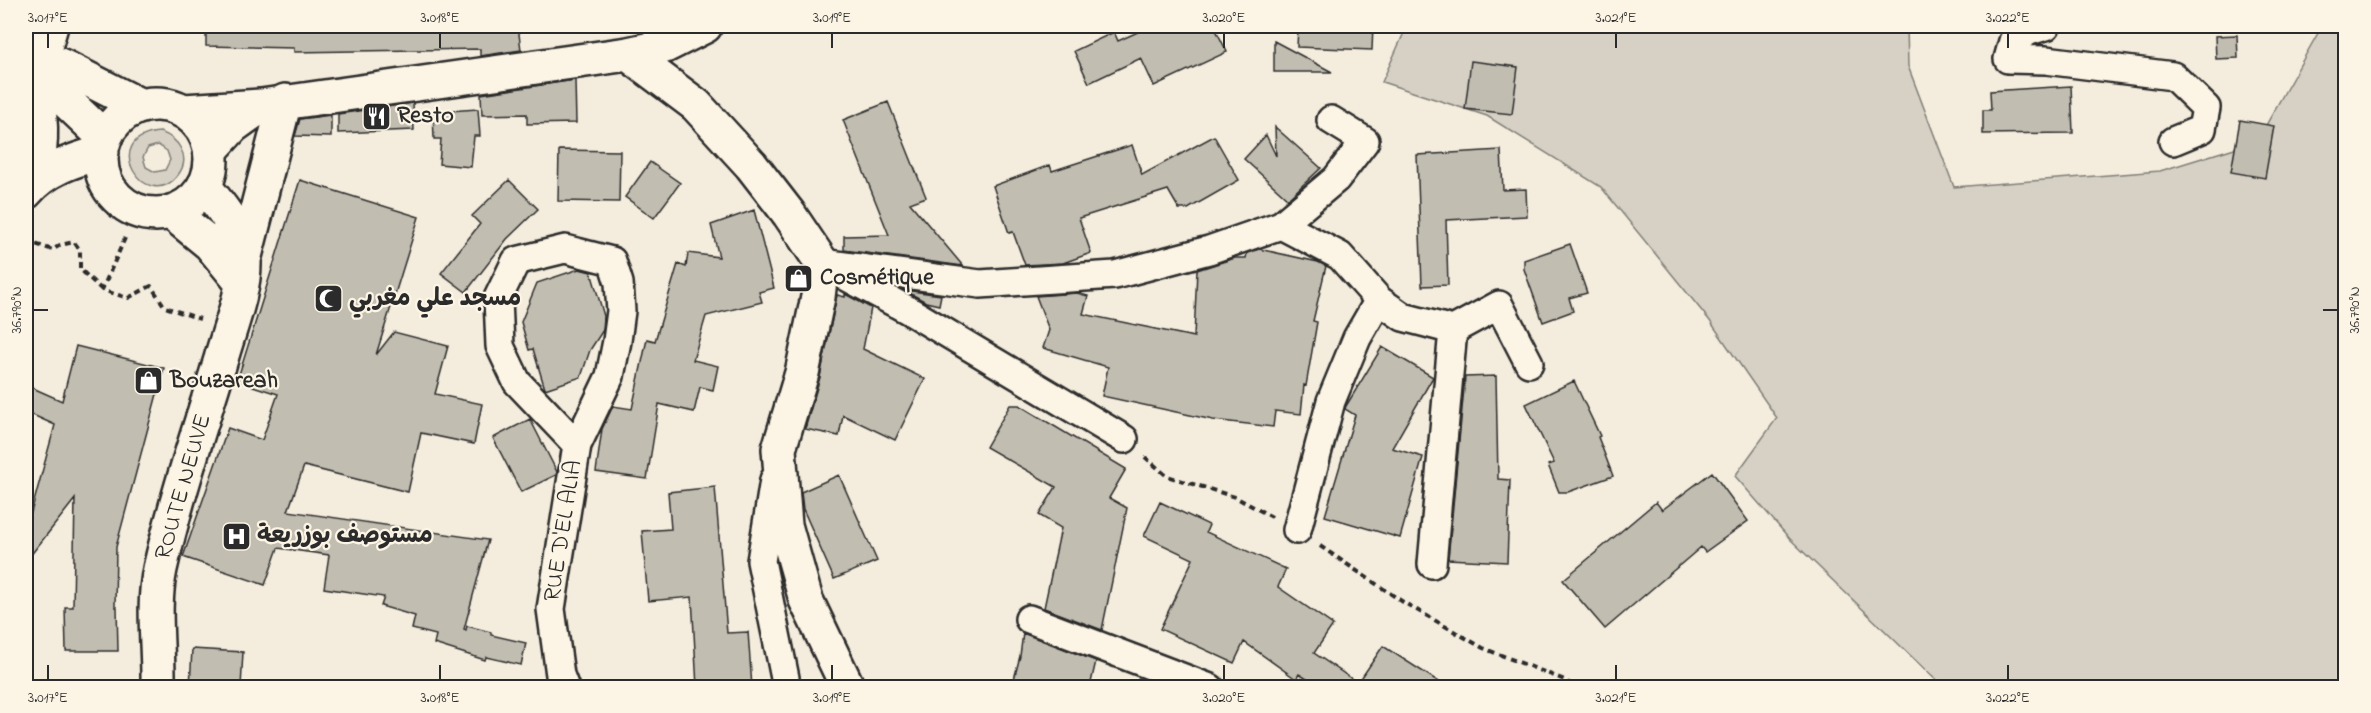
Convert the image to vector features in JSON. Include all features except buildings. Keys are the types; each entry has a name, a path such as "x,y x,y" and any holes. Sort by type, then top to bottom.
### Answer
{"main road":[{"path":"30,187 40,155 42,127 31,63 51,26"},
{"path":"183,111 273,104 628,54 660,36 705,26"},
{"path":"628,54 696,105 757,173 789,214 822,263 818,297 802,373 779,449 785,525 806,600 848,687"},
{"path":"31,63 141,106"},
{"path":"31,63 103,145"},
{"path":"163,104 183,111 196,121 206,135 211,150 211,169 204,186 190,202 171,212 150,214 131,208 113,193 103,174 103,145 113,124 126,113 141,106 163,104"},
{"path":"211,150 233,126 273,104"},
{"name":"ROUTE NEUVE","path":"158,687 156,616 160,571 243,272 273,104"},
{"path":"30,187 67,163 103,145"},
{"path":"30,187 74,184 113,193"},
{"path":"204,186 232,223 241,244 243,272"},
{"path":"171,212 243,272"}],"street":[{"path":"2046,26 2030,31 2013,41 2008,58 2046,60 2173,76 2206,108 2202,129 2173,141"},
{"path":"822,263 980,284 1114,275 1209,250 1281,225 1336,179 1365,141 1331,120"},
{"path":"1281,225 1340,256 1379,300 1403,317 1453,330 1500,305 1529,363"},
{"name":"RUE D'EL ALIA","path":"565,687 560,675 551,609 577,445 610,376 621,310 619,283 612,261 565,249 516,261 498,298 500,346 517,382 577,445"},
{"path":"822,263 908,310 1124,439"},
{"path":"1297,530 1331,401 1357,338 1379,300"},
{"path":"1432,564 1453,330"},
{"path":"779,449 760,561 785,687"},
{"path":"1029,619 1210,687"}],"path":[{"path":"102,290 125,238"},
{"path":"26,241 53,250 60,245 74,242 80,250 80,269 102,290 128,298 151,286 165,307 200,319"},
{"path":"1124,439 1167,476 1235,497 1297,530 1403,602 1473,642 1567,681 1572,687"}],"shaded area":[{"path":"1407,26 1907,26 1908,66 1954,187 2160,171 2257,141 2322,26 2345,26 2345,687 1943,687 1790,539 1735,476 1777,418 1710,321 1601,187 1487,116 1382,82"},
{"path":"160,132 177,143 181,149 184,162 182,168 178,175 165,185 153,186 142,181 133,171 130,159 132,147 141,137","holes":["158,145 167,151 170,160 165,170 155,172 146,167 143,157 148,148"]}],"place":[{"name":"Resto","path":"376,116"},
{"name":"Cosmétique","path":"799,278"},
{"name":"مسجد علي مغربي","path":"328,299"},
{"name":"Bouzareah","path":"149,381"},
{"name":"مستوصف بوزريعة","path":"236,536"}]}
